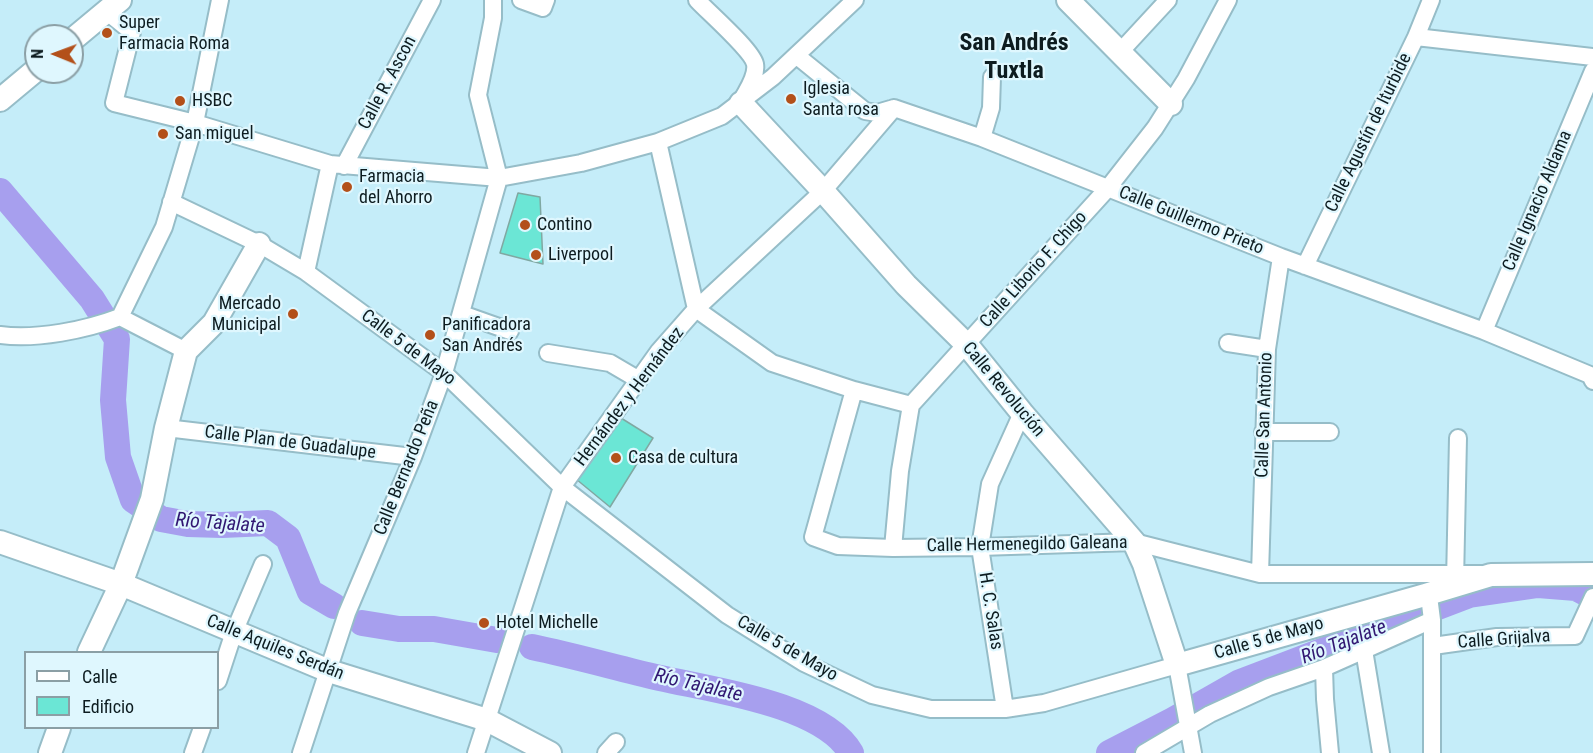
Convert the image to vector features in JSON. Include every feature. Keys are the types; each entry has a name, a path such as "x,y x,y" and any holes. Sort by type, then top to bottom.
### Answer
{"street":[{"path":"117,318 164,227 195,123 220,0"},
{"name":"Calle R. Ascon","path":"306,272 337,165 432,0"},
{"path":"493,0 492,18 478,95 499,178"},
{"path":"521,0 543,8 546,0"},
{"path":"697,0 773,77"},
{"path":"84,27 106,4 132,32 114,103 195,123 337,165 499,178 581,163 658,142 722,116 773,77 855,0"},
{"path":"1068,0 1171,104"},
{"path":"1119,53 1168,0"},
{"name":"Calle Liborio F. Chigo","path":"911,405 1107,188 1155,128 1171,104 1228,0"},
{"name":"Calle Agustín de Iturbide","path":"1305,266 1416,37 1431,0"},
{"path":"1416,37 1593,57"},
{"path":"741,103 753,79 755,64 749,52"},
{"name":"Calle Guillermo Prieto","path":"797,56 865,111 877,113 894,108 982,138 1281,257 1484,331 1592,376"},
{"name":"Calle Ignacio Aldama","path":"1484,331 1593,71"},
{"path":"982,138 991,108 992,77"},
{"path":"0,100 24,80"},
{"name":"Calle Revolución","path":"741,103 906,285 967,345 1022,413 1134,542 1144,564 1177,665 1193,753"},
{"name":"Hernández y Hernández","path":"476,753 562,487 659,351 696,309 823,191 894,108"},
{"path":"658,142 696,309 772,363 854,390 911,405 900,471 893,548"},
{"name":"Calle Bernardo Peña","path":"301,753 347,613 413,457 444,373 499,178"},
{"name":"Calle 5 de Mayo","path":"171,202 259,244 306,272 444,373 562,487 727,615 804,663 872,695 931,709 984,710 1044,703 1177,665 1430,609"},
{"path":"89,651 121,584 152,499 166,428 186,351 214,323 259,244"},
{"name":"Calle San Antonio","path":"1260,574 1267,349 1281,257"},
{"path":"462,314 510,331"},
{"path":"0,335 16,337 50,334 117,318 186,351"},
{"path":"1228,343 1267,349"},
{"path":"548,353 597,359 610,363 639,380"},
{"name":"Calle Hermenegildo Galeana","path":"854,390 813,537 838,546 980,547 1134,542 1260,574 1469,579 1494,583 1593,585"},
{"name":"H. C. Salas","path":"1005,708 980,547 990,484 1022,413"},
{"name":"Calle Plan de Guadalupe","path":"166,428 413,457"},
{"path":"1263,432 1330,432"},
{"path":"1458,438 1469,579"},
{"name":"Calle Aquiles Serdán","path":"0,542 121,584 329,671 487,720 550,753"},
{"path":"219,678 234,632 262,564"},
{"name":"Calle 5 de Mayo","path":"1144,753 1188,724 1269,687 1324,668 1364,650 1430,609 1469,579 1593,573"},
{"name":"Calle Grijalva","path":"1433,646 1497,638 1575,636 1591,602"},
{"path":"1430,609 1433,646 1432,753"},
{"path":"1364,650 1381,753"},
{"path":"1324,668 1324,699 1330,753"},
{"path":"50,753 59,729"},
{"path":"193,753 202,729"}],"building":[{"name":"Contino","path":"518,193 540,197 543,264 500,253"},
{"name":"Casa de cultura","path":"621,418 653,438 610,507 576,479"}],"waterway":[{"name":"Río Tajalate","path":"0,191 92,299 117,339 113,400 118,457 133,500 161,519 188,524 268,523 288,538 310,592 334,606"},
{"name":"Río Tajalate","path":"1109,753 1238,683 1469,595 1538,585 1576,588 1593,597"},
{"name":"Río Tajalate","path":"362,623 399,629 434,629 497,640"},
{"name":"Río Tajalate","path":"532,647 736,694 792,711 817,722 837,736 851,753"}],"place":[{"name":"Super Farmacia Roma","path":"107,33"},
{"name":"Iglesia Santa rosa","path":"791,99"},
{"name":"HSBC","path":"180,101"},
{"name":"San miguel","path":"163,134"},
{"name":"Farmacia del Ahorro","path":"347,187"},
{"name":"Contino","path":"525,225"},
{"name":"Liverpool","path":"536,255"},
{"name":"Mercado Municipal","path":"293,314"},
{"name":"Panificadora San Andrés","path":"430,335"},
{"name":"Casa de cultura","path":"616,458"},
{"name":"Hotel Michelle","path":"484,623"}],"district":[{"name":"San Andrés Tuxtla","path":"1014,58"}]}
